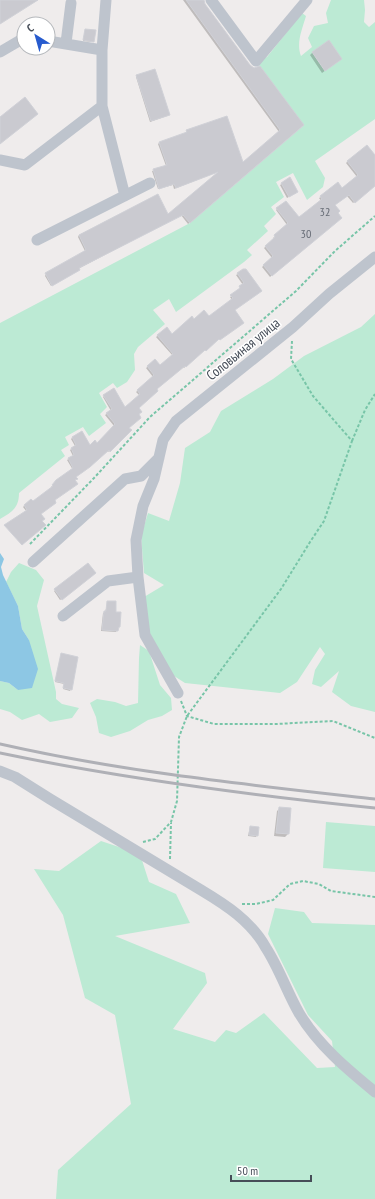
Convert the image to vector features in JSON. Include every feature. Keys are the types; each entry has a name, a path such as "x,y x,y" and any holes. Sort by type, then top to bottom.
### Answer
{"street":[{"path":"106,0 102,50 102,106 125,196"},
{"path":"211,0 256,61 307,0"},
{"path":"66,44 71,3"},
{"path":"56,42 102,50"},
{"path":"0,52 16,43"},
{"path":"0,160 25,165 102,106"},
{"path":"37,240 150,184"},
{"name":"Соловьиная улица","path":"178,693 145,634 138,577 136,540 143,506 154,479 163,440 176,421 293,327 329,294 375,257"},
{"path":"33,562 125,480 141,476 160,457"},
{"path":"63,616 108,581 138,577"},
{"path":"0,770 15,777 128,847 223,903 242,918 263,943 299,1014 320,1042 375,1092"}],"path":[{"path":"30,544 150,417 296,291 335,251 375,216"},
{"path":"293,327 290,359 313,396 352,441"},
{"path":"170,871 171,822 177,801 179,737 187,716 281,589 324,521 352,441 365,410 375,394"},
{"path":"178,693 187,716"},
{"path":"187,716 214,724 276,724 333,721 375,738"},
{"path":"128,847 155,839 171,822"},
{"path":"223,903 256,904 273,900 290,884 303,881 318,884 331,892 375,898"}],"green space":[{"path":"331,0 364,0 364,22 369,27 375,22 375,119 315,161 325,178 323,187 307,200 293,173 276,182 284,197 271,207 276,214 264,226 268,231 247,250 252,255 244,262 176,312 169,299 153,310 165,324 138,347 134,354 135,370 127,382 117,388 113,383 99,393 107,407 100,414 106,423 89,436 83,427 65,437 69,445 61,450 65,456 19,493 18,502 14,509 0,519 0,323 190,223 303,126 256,61 267,57 302,13 306,16 299,41 301,56 312,47 308,38 314,26 328,23 326,13"},
{"path":"375,314 375,712 351,706 332,692 339,671 321,687 312,684 315,670 325,654 320,647 297,682 280,693 185,683 171,674 149,636 144,597 164,585 144,573 141,536 148,513 169,521 180,483 185,448 210,432 221,411 273,379 304,356 361,327"},
{"path":"19,563 36,570 44,580 37,606 56,692 56,699 62,704 79,708 72,718 50,722 39,714 22,720 10,712 0,709 0,681 9,683 18,690 29,640 22,629 18,606 6,582 11,572"},
{"path":"140,645 149,651 160,685 171,698 172,710 162,716 148,720 130,731 111,737 99,733 96,717 90,703 97,699 115,702 126,706 138,703"},
{"path":"326,822 375,826 375,872 323,868"},
{"path":"101,841 140,854 149,882 176,894 190,923 115,936 205,973 207,983 173,1029 215,1042 226,1030 236,1033 264,1013 317,1068 335,1067 332,1041 308,1015 268,934 275,908 304,912 312,923 375,925 375,1199 56,1199 58,1170 131,1104 115,1015 85,998 63,915 34,869 59,871"}],"water":[{"path":"0,553 4,559 1,567 3,575 18,606 22,629 29,640 38,669 32,688 18,690 9,683 0,681"}],"building":[{"path":"0,0 38,0 0,24"},
{"path":"186,0 204,0 205,4 250,65 254,68 260,66 304,125 190,223 183,215 79,268 80,270 52,286 45,273 86,250 79,235 158,194 168,214 218,172 176,188 174,184 159,189 153,169 167,165 159,142 187,132 186,130 227,116 243,162 280,130"},
{"path":"85,29 96,30 94,42 83,40"},
{"path":"329,40 342,59 325,71 312,52"},
{"path":"155,69 170,115 151,121 136,75"},
{"path":"25,97 38,114 0,144 0,117"},
{"path":"367,145 375,155 375,186 355,203 349,195 335,205 340,211 338,213 342,218 272,276 263,265 273,256 265,246 275,237 274,235 288,223 276,208 286,201 299,217 322,199 320,196 338,182 342,188 358,175 347,161"},
{"path":"290,177 298,192 289,197 281,183"},
{"path":"243,269 246,269 262,291 235,310 244,323 220,340 219,339 157,389 158,391 139,408 142,412 139,414 141,418 129,428 132,430 110,452 109,450 76,477 78,479 75,480 78,484 55,500 56,503 41,514 45,519 42,521 46,525 22,545 4,525 27,510 24,505 31,499 33,501 53,486 52,485 56,480 73,468 68,458 74,455 71,448 76,445 72,437 82,431 90,445 95,440 97,443 115,424 106,413 112,409 103,395 114,388 125,407 140,394 137,390 154,375 147,366 155,359 160,365 173,354 157,335 167,327 172,334 192,316 194,319 204,310 209,316 233,298 230,295 244,283 237,273"},
{"path":"88,563 96,573 62,600 54,589"},
{"path":"107,601 116,601 116,612 121,612 120,627 118,631 102,630 104,611 106,611"},
{"path":"61,653 78,657 72,690 63,688 64,683 55,681"},
{"path":"279,807 291,808 289,834 276,833"},
{"path":"250,826 259,827 258,836 249,835"}],"railway":[{"path":"0,744 46,754 187,777 375,799"},
{"path":"0,753 93,771 187,785 281,798 375,808"}]}
